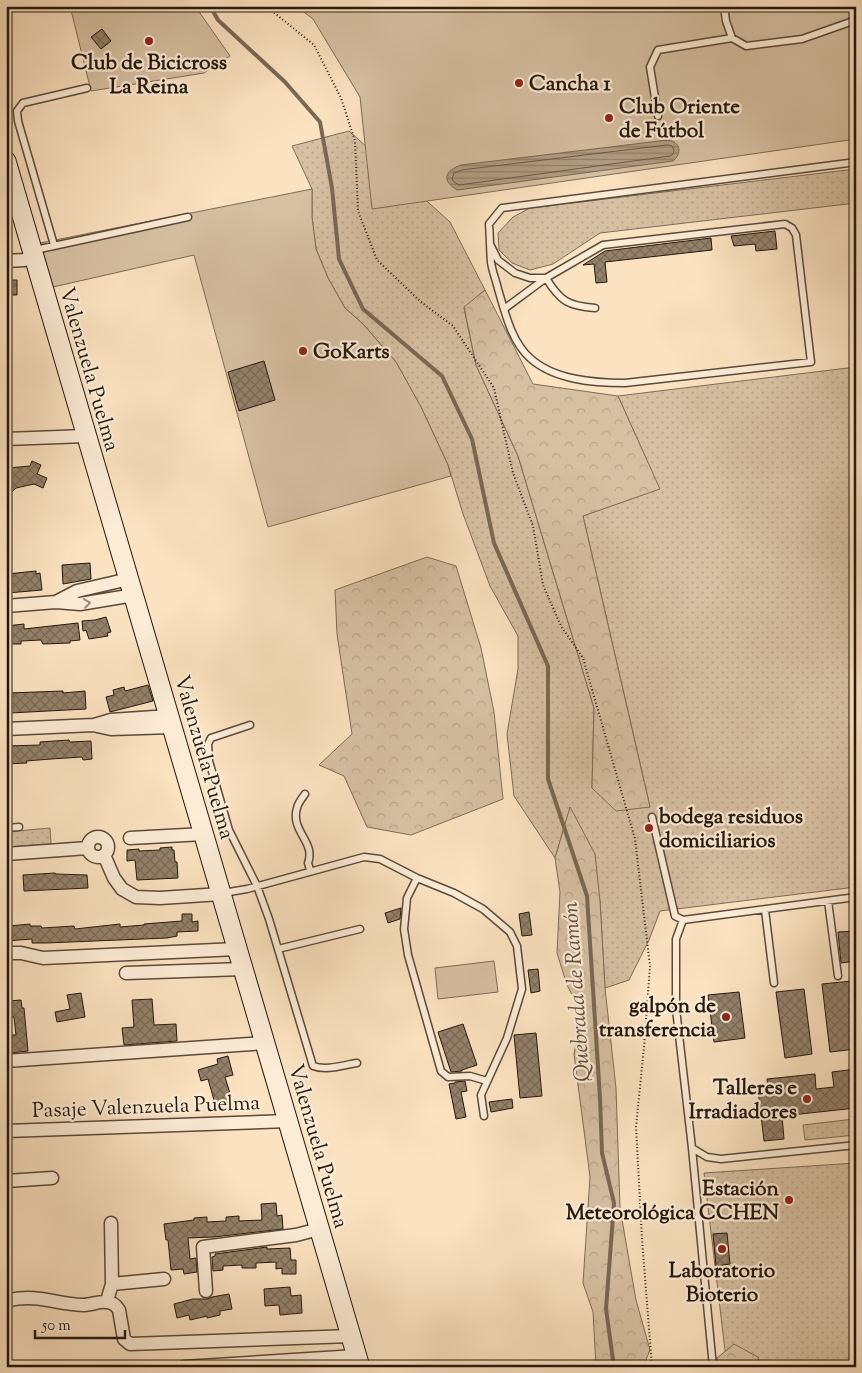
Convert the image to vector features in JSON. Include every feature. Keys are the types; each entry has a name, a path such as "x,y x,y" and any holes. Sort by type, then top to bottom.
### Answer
{"street":[{"name":"Valenzuela Puelma","path":"6,161 358,1361"},
{"path":"6,262 24,260 33,254"},
{"path":"6,439 86,436"},
{"path":"6,606 56,602 77,591 131,587"},
{"path":"6,729 94,725 110,720 171,721"},
{"path":"130,838 204,834"},
{"path":"104,855 94,856 91,854 88,844 91,839 101,837 106,841 108,846 104,855 114,878 122,889 136,898 221,894"},
{"path":"6,854 88,848"},
{"path":"6,954 21,953 43,958 237,949"},
{"path":"126,973 243,969"},
{"path":"6,1061 265,1043"},
{"name":"Pasaje Valenzuela Puelma","path":"6,1131 288,1121"},
{"path":"6,1181 52,1178"},
{"path":"107,1302 112,1284 111,1223"},
{"path":"206,1291 203,1246 296,1235 319,1229"},
{"path":"112,1284 164,1279"},
{"path":"7,1299 40,1298 84,1305 107,1302 116,1306 119,1310 124,1339 130,1344 351,1336"},
{"path":"184,1367 358,1361"}],"lane":[{"path":"724,6 726,21 732,38"},
{"path":"658,116 650,67 658,50 732,38 746,46 802,39 856,20"},
{"path":"54,246 18,121 17,111 23,103 87,88"},
{"path":"504,309 546,278 603,245 785,224 792,228 796,235 811,362 625,383 585,380 540,366 520,347 511,329 504,309 491,265 489,224 502,208 856,162"},
{"path":"33,254 54,246 188,217"},
{"path":"490,244 498,260 515,273 530,278 546,278"},
{"path":"546,278 556,294 564,301 572,305 595,308"},
{"path":"250,725 211,738 208,744 209,761 229,830 257,886 313,1066 329,1068 358,1063"},
{"path":"305,794 297,806 296,818 297,827 310,849 308,863 310,870"},
{"path":"652,817 675,916 682,920 856,897"},
{"path":"6,828 19,827"},
{"path":"221,894 364,857 380,859 417,878 454,893 483,909 510,932 517,946 522,989 507,1038 481,1095 484,1116"},
{"path":"417,878 407,898 404,929 408,954 441,1071 448,1077 470,1076 487,1081"},
{"path":"828,901 838,976"},
{"path":"765,910 774,983"},
{"path":"682,920 676,939 676,1009 692,1148 713,1367"},
{"path":"278,949 360,929"},
{"path":"692,1148 707,1157 721,1159 856,1144"}],"path":[{"path":"266,6 314,45 341,98 356,141 358,211 377,260 421,302 452,326 494,388 513,473 533,526 543,585 561,626 584,658 635,839 650,966 636,1127 652,1367"}],"green space":[{"name":"Club de Bicicross La Reina","path":"70,6 195,6 230,56 204,73 91,91"},
{"name":"Club Oriente de Fútbol","path":"296,6 856,6 856,139 372,209 360,97 313,19"},
{"path":"349,131 450,222 485,290 464,308 476,365 518,456 594,708 592,788 650,807 583,516 659,488 618,396 856,367 856,887 660,911 649,940 629,980 605,988 600,901 570,808 555,858 514,796 507,734 518,669 518,636 490,586 463,514 448,465 421,407 396,362 363,324 345,308 328,278 316,249 312,217 312,189 292,146"},
{"path":"856,169 856,203 600,233 553,264 530,270 512,263 499,250 498,233 513,217 530,208"},
{"name":"GoKarts","path":"312,189 312,217 316,249 328,278 345,308 363,324 396,362 421,407 448,465 451,476 268,527 194,255 53,287 40,243"},
{"path":"485,290 533,384 618,396 660,489 583,516 650,807 616,811 592,788 594,708 518,456 476,365 464,307"},
{"path":"427,557 456,566 481,648 494,712 503,799 411,835 367,827 344,776 319,765 352,734 337,634 335,590"},
{"path":"570,807 595,854 605,988 616,1088 620,1208 636,1300 650,1350 643,1367 596,1367 593,1312 583,1283 590,1177 574,1054 582,1014 567,985 557,953 560,892 555,858"},
{"path":"50,828 51,844 6,847 6,832"},
{"path":"494,961 498,992 438,999 435,968"},
{"path":"854,1119 856,1135 805,1140 803,1125"},
{"path":"856,1163 856,1367 727,1367 704,1173"},
{"path":"734,1344 758,1357 760,1367 718,1367 717,1358"}],"water":[{"path":"668,140 676,143 679,149 678,155 673,161 457,190 447,179 448,173 451,170 461,165"}],"building":[{"path":"102,29 111,41 101,49 91,37"},
{"path":"775,231 777,249 756,251 755,244 734,246 731,236"},
{"path":"711,238 712,250 605,262 607,282 596,283 594,264 583,265 605,251"},
{"path":"6,280 17,280 17,295 6,295"},
{"path":"264,361 275,400 239,411 228,372"},
{"path":"32,461 41,465 37,474 47,478 43,488 34,484 16,488 6,497 8,468 30,466"},
{"path":"90,563 91,579 63,584 62,565"},
{"path":"36,571 36,574 40,573 42,590 7,593 7,574"},
{"path":"106,617 111,632 107,633 108,636 89,639 86,630 83,631 82,621"},
{"path":"78,623 80,640 70,641 70,643 43,644 41,640 21,641 21,644 11,644 10,641 6,641 6,626 24,624 24,629"},
{"path":"148,685 153,701 110,712 106,697 114,695 113,690 124,687 125,691"},
{"path":"63,691 63,693 85,691 86,709 10,713 9,693"},
{"path":"69,740 70,742 91,741 92,759 83,760 82,757 6,764 6,746 40,745 40,742"},
{"path":"172,847 175,862 177,862 178,878 137,880 135,860 127,861 127,850 160,850 160,848"},
{"path":"55,873 87,875 88,888 24,891 23,875"},
{"path":"401,908 400,919 388,923 385,913"},
{"path":"529,912 532,935 522,936 519,914"},
{"path":"182,914 192,914 192,922 198,921 198,931 177,932 177,936 167,938 46,943 32,943 32,939 6,941 6,929 9,929 9,926 30,924 30,926 41,926 42,928 74,926 75,929 120,924 120,927 182,921"},
{"path":"856,931 856,961 841,963 838,932"},
{"path":"538,969 540,991 531,993 528,970"},
{"path":"852,981 856,1013 856,1049 830,1052 822,984"},
{"path":"804,989 812,1054 785,1058 776,992"},
{"name":"galpón de transferencia","path":"739,992 745,1038 714,1042 708,995"},
{"path":"81,993 85,1017 57,1022 55,1012 70,1009 67,995"},
{"path":"152,999 154,1025 176,1024 177,1041 124,1045 122,1028 134,1027 132,1000"},
{"path":"21,1000 22,1008 24,1008 28,1051 10,1053 9,1041 12,1041 12,1035 16,1035 14,1017 11,1017 9,1001"},
{"path":"463,1024 477,1065 462,1071 451,1072 438,1032"},
{"path":"536,1033 542,1096 520,1098 514,1035"},
{"path":"228,1056 233,1075 225,1077 232,1100 228,1101 229,1103 216,1107 208,1079 201,1081 198,1070 218,1064 217,1059"},
{"name":"Talleres e Irradiadores","path":"856,1069 856,1108 782,1116 784,1139 764,1141 758,1090 768,1089 767,1079 815,1074 816,1089 834,1087 832,1072"},
{"path":"465,1081 467,1091 461,1092 466,1117 456,1119 449,1084"},
{"path":"512,1099 513,1108 491,1112 489,1102"},
{"path":"276,1203 277,1216 282,1215 283,1229 188,1238 190,1259 196,1258 197,1272 184,1274 183,1269 171,1270 168,1240 166,1240 164,1224 207,1217 207,1222 226,1221 226,1217 239,1216 239,1221 262,1220 261,1204"},
{"name":"Laboratorio Bioterio","path":"727,1233 730,1264 716,1266 713,1234"},
{"path":"267,1247 267,1249 290,1248 291,1260 296,1260 296,1274 282,1274 282,1268 276,1269 276,1262 256,1263 256,1268 242,1268 242,1265 223,1266 223,1270 213,1271 212,1257 215,1254"},
{"path":"290,1287 291,1296 301,1295 302,1313 280,1315 279,1305 265,1306 264,1289"},
{"path":"229,1294 232,1309 220,1311 220,1315 190,1320 189,1315 177,1318 174,1304 193,1299 207,1299"}],"waterway":[{"name":"Quebrada de Ramón","path":"210,6 218,20 285,82 320,122 332,188 339,259 363,309 442,376 472,439 494,543 548,666 548,779 587,896 602,1153 614,1203 606,1309 614,1367"}],"place":[{"name":"Club de Bicicross La Reina","path":"149,41"},
{"name":"Cancha 1","path":"519,83"},
{"name":"Club Oriente de Fútbol","path":"609,118"},
{"name":"GoKarts","path":"303,351"},
{"name":"bodega residuos domiciliarios","path":"649,828"},
{"name":"galpón de transferencia","path":"726,1017"},
{"name":"Talleres e Irradiadores","path":"807,1099"},
{"name":"Estación Meteorológica CCHEN","path":"789,1200"},
{"name":"Laboratorio Bioterio","path":"722,1249"}]}
